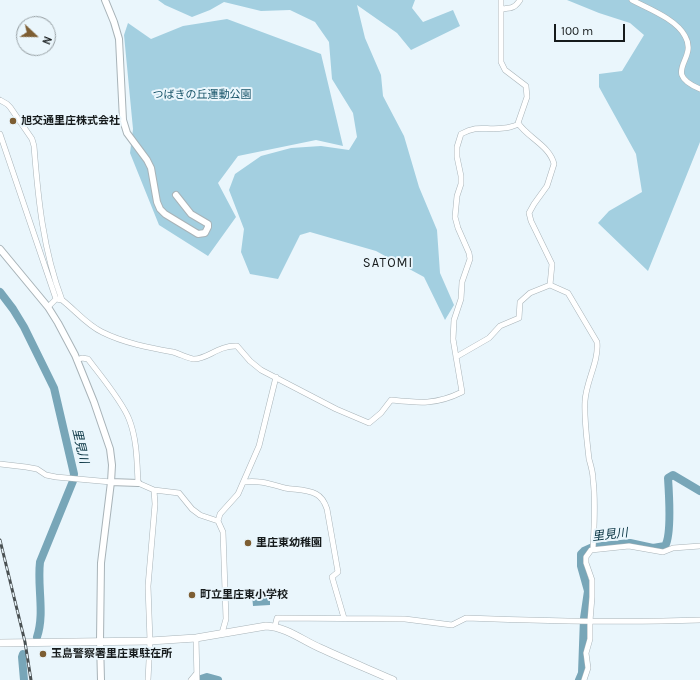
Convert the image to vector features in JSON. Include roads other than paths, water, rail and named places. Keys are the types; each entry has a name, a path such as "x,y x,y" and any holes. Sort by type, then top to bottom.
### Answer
{"main road":[{"path":"0,643 150,641 196,638 266,626 275,626 319,648 393,680"}],"street":[{"path":"105,0 119,39 123,120 127,133 151,168 157,202 165,214 198,234 205,233 208,228 208,224 191,214 176,195"},
{"path":"501,0 501,62 505,70 526,86 527,97 518,123 550,153 554,164 547,186 534,204 530,213 531,221 552,264 550,286"},
{"path":"501,9 512,8 517,5 520,0"},
{"path":"632,0 664,17 681,30 688,43 688,50 681,75 688,84 700,89"},
{"path":"0,100 10,107 32,139 44,232 59,299"},
{"path":"0,134 59,299 102,332 119,339 153,349 179,354 194,359 208,355 228,346 237,346 254,365 276,378 336,409 369,423 381,413 391,400 428,403 441,401 462,392 453,339 454,320 461,299 462,282 470,259 455,217 457,196 461,184 461,176 456,156 457,147 461,134 469,130 479,127 504,128 519,124"},
{"path":"0,248 48,307 58,323 77,360 94,402 110,449 112,465 111,482 101,563 101,680"},
{"path":"456,357 489,338 500,326 519,318 520,302 530,293 550,286 568,293 597,342 598,348 588,382 585,400 586,426 594,479 595,517 592,549 586,557 586,562 592,580 592,598 590,639 586,653 588,668 584,680"},
{"path":"48,307 59,299"},
{"path":"77,360 82,358 88,359 129,418 136,447 138,483"},
{"path":"222,633 226,619 223,532 218,521 220,514 238,494 259,446 276,378"},
{"path":"0,464 37,469 46,475 56,477 138,483 154,490 179,493 192,509 200,515 218,521"},
{"path":"244,482 255,480 285,488 302,490 317,494 324,502 327,509 338,572 332,577 344,618"},
{"path":"148,680 150,641 148,586 156,504 154,490"},
{"path":"592,549 629,546 663,552 673,548 700,546"},
{"path":"275,626 278,618 344,618 366,620 405,619 452,625 466,618 650,622 700,620"},
{"path":"191,680 196,677 196,638"}],"waterway":[{"name":"里見川","path":"0,292 24,327 54,388 74,474 73,481 40,562 39,581 41,609 37,637"},
{"name":"里見川","path":"579,680 582,673 584,618 588,591 581,566 581,554 593,547 630,543 653,548 665,546 669,533 668,478 673,475 700,491"},
{"name":"里見川","path":"23,654 24,680"},
{"name":"里見川","path":"198,680 207,677 218,680"}],"railway":[{"path":"0,540 25,642 31,680"}],"place":[{"name":"旭交通里庄株式会社","path":"13,121"},
{"name":"里庄東幼稚園","path":"248,543"},
{"name":"町立里庄東小学校","path":"192,595"},
{"name":"玉島警察署里庄東駐在所","path":"43,654"}],"district":[{"name":"SATOMI","path":"388,263"}],"park label":[{"name":"つばきの丘運動公園","path":"202,95"}]}
